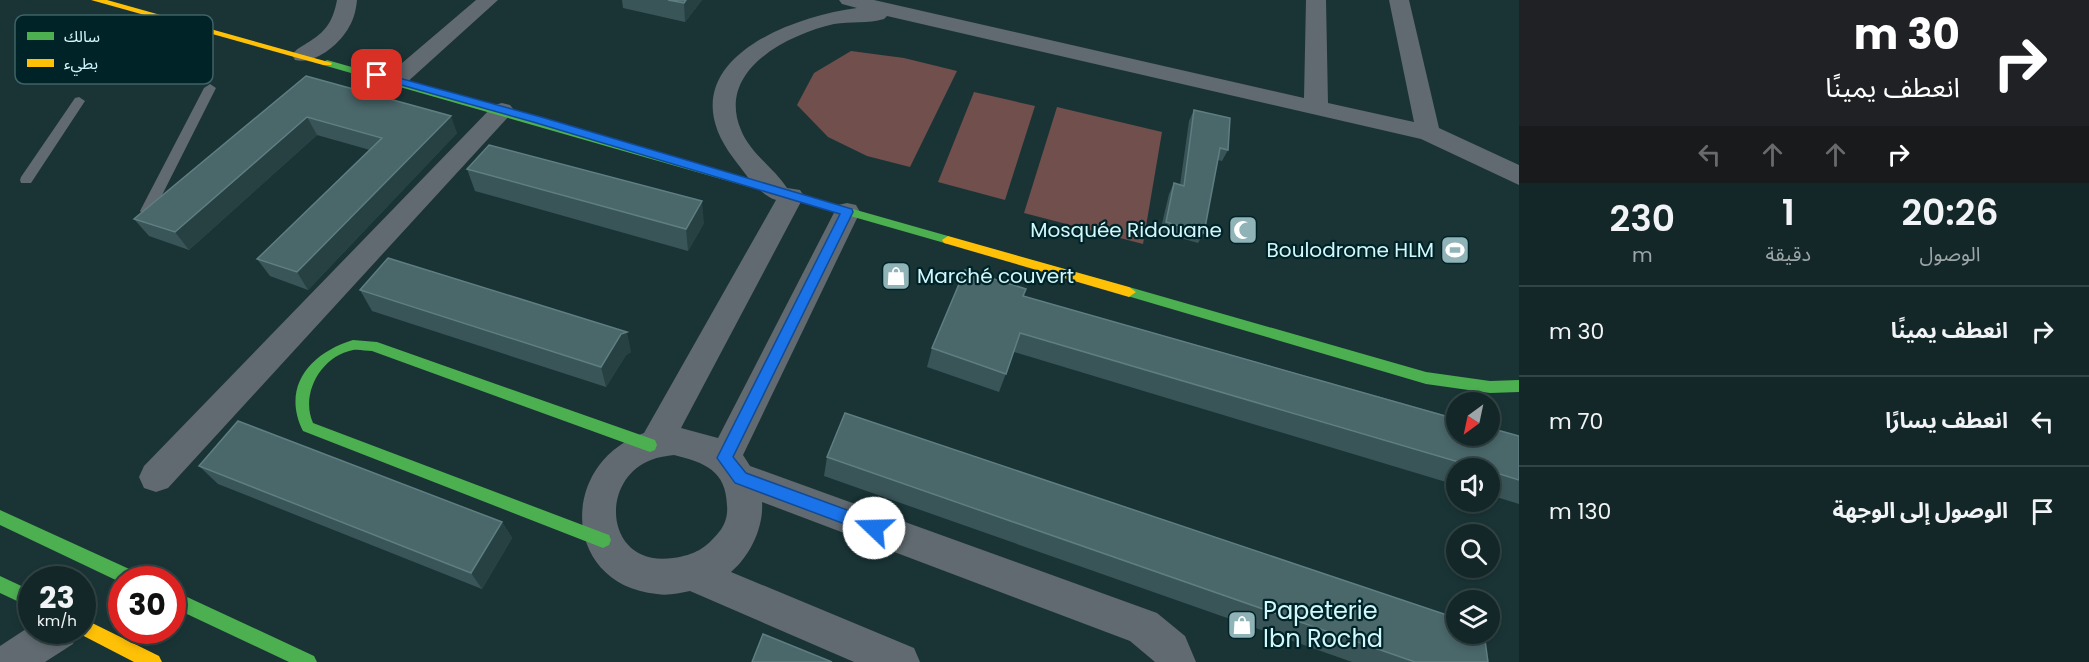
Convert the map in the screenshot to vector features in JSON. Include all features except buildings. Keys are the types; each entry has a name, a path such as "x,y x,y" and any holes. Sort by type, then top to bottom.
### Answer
{"main road":[{"path":"96,0 152,15"},
{"path":"213,31 502,110 784,194 1426,378 1490,387 1519,386"},
{"path":"603,540 308,427 300,411 303,388 314,369 332,354 352,345 372,346 652,444"},
{"path":"0,517 108,568"},
{"path":"0,584 18,593"},
{"path":"186,605 308,662"},
{"path":"96,633 153,662"}],"street":[{"path":"303,55 333,36 343,23 347,0"},
{"path":"396,80 488,0"},
{"path":"849,0 1428,133 1458,145 1519,176"},
{"path":"1316,0 1316,107"},
{"path":"1399,0 1428,133"},
{"path":"652,444 784,194 742,150 728,128 725,89 741,64 777,38 821,20 869,14 924,19"},
{"path":"156,477 502,110"},
{"path":"847,212 733,468 746,499 744,523 734,544 716,562 692,574 675,578 642,574 619,560 603,540 597,518 600,494 611,473 628,456 652,444 674,441 692,442 710,448 733,468 1143,627 1171,650 1176,662"},
{"path":"692,574 900,662"},
{"path":"10,662 38,644"}],"lane":[{"path":"147,211 210,88"},
{"path":"26,180 79,101"}],"shaded area":[{"path":"851,51 904,58 957,71 910,167 867,156 828,137 797,105 814,73"},
{"path":"974,92 1035,106 1005,200 938,182"},
{"path":"1057,107 1162,132 1143,244 1024,213"}],"traffic: fast":[{"path":"327,63 948,240"},
{"path":"1129,292 1426,378 1490,387 1519,386"},
{"path":"603,540 308,427 302,415 301,402 310,376 318,365 340,349 355,345 372,346 650,445"},
{"path":"0,517 108,568"},
{"path":"0,584 18,593"},
{"path":"186,605 308,662"}],"traffic: slow":[{"path":"96,0 151,15"},
{"path":"213,32 327,63"},
{"path":"948,240 1129,292"},
{"path":"96,633 153,662"}],"place":[{"name":"Mosquée Ridouane","path":"1243,230"},
{"name":"Boulodrome HLM","path":"1455,250"},
{"name":"Marché couvert","path":"896,276"},
{"name":"Papeterie Ibn Rochd","path":"1242,625"}],"route":[{"path":"377,75 847,212 725,458 740,478 874,528"}]}
